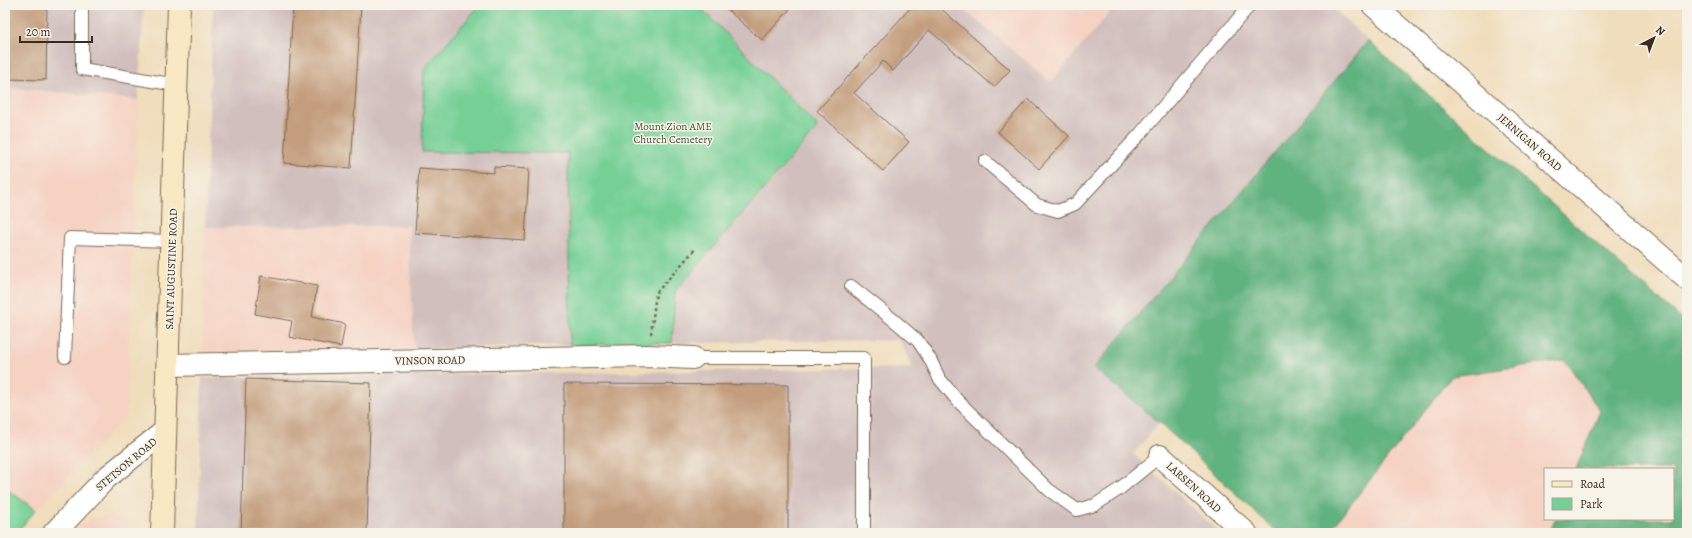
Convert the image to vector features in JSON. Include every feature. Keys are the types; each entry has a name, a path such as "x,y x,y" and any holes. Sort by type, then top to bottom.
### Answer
{"main road":[{"name":"SAINT AUGUSTINE ROAD","path":"162,533 179,5"}],"street":[{"name":"JERNIGAN ROAD","path":"1373,5 1687,279"},
{"name":"VINSON ROAD","path":"168,365 648,356 693,358"},
{"name":"STETSON ROAD","path":"54,533 106,478 165,431"},
{"name":"LARSEN ROAD","path":"1160,456 1246,533"}],"lane":[{"path":"82,5 82,69 176,85"},
{"path":"985,161 1037,205 1058,211 1075,204 1140,134 1250,5"},
{"path":"65,357 70,238 172,241"},
{"path":"851,286 918,341 930,359 939,378 957,400 1049,490 1077,510 1095,505 1118,490 1160,456"},
{"path":"693,358 864,358 864,533"}],"path":[{"path":"648,356 656,293 696,248"}],"shaded area":[{"path":"5,5 144,5 138,100 5,87"},
{"path":"213,5 480,5 424,69 422,152 568,153 570,345 414,349 409,226 205,227"},
{"path":"698,5 958,5 1051,82 1116,5 1330,5 1368,41 1094,368 1160,423 1133,454 1220,533 198,533 202,378 913,368 899,340 672,343 675,292 818,128"},
{"path":"958,5 1116,5 1051,82"},
{"path":"5,87 138,100 126,416 36,510 5,488"},
{"path":"409,226 414,349 202,354 205,227"},
{"path":"1565,360 1600,411 1576,468 1544,468 1544,520 1555,520 1549,533 1328,533 1453,376"},
{"path":"111,515 128,524 128,533 73,533 90,519"}],"green space":[{"name":"Mount Zion AME Church Cemetery","path":"480,5 698,5 818,127 675,291 672,343 570,345 568,153 422,152 424,69"},
{"path":"1368,41 1687,324 1687,533 1549,533 1555,520 1674,520 1674,468 1576,468 1600,411 1565,360 1452,376 1328,533 1278,533 1160,423 1094,368"},
{"path":"5,488 36,510 16,533 5,533"}],"building":[{"path":"5,5 47,5 46,80 5,79"},
{"path":"293,5 361,5 351,168 284,163"},
{"path":"722,5 787,5 791,8 762,40"},
{"path":"913,5 937,5 1010,70 994,87 929,30 893,71 883,61 854,93 909,142 883,171 817,111"},
{"path":"1028,99 1069,136 1039,169 998,132"},
{"path":"494,167 529,169 525,240 415,233 419,168 494,173"},
{"path":"261,276 317,286 312,317 345,324 341,347 289,337 292,321 255,314"},
{"path":"246,379 371,383 367,533 241,533"},
{"path":"564,384 788,385 788,533 564,533"}]}
